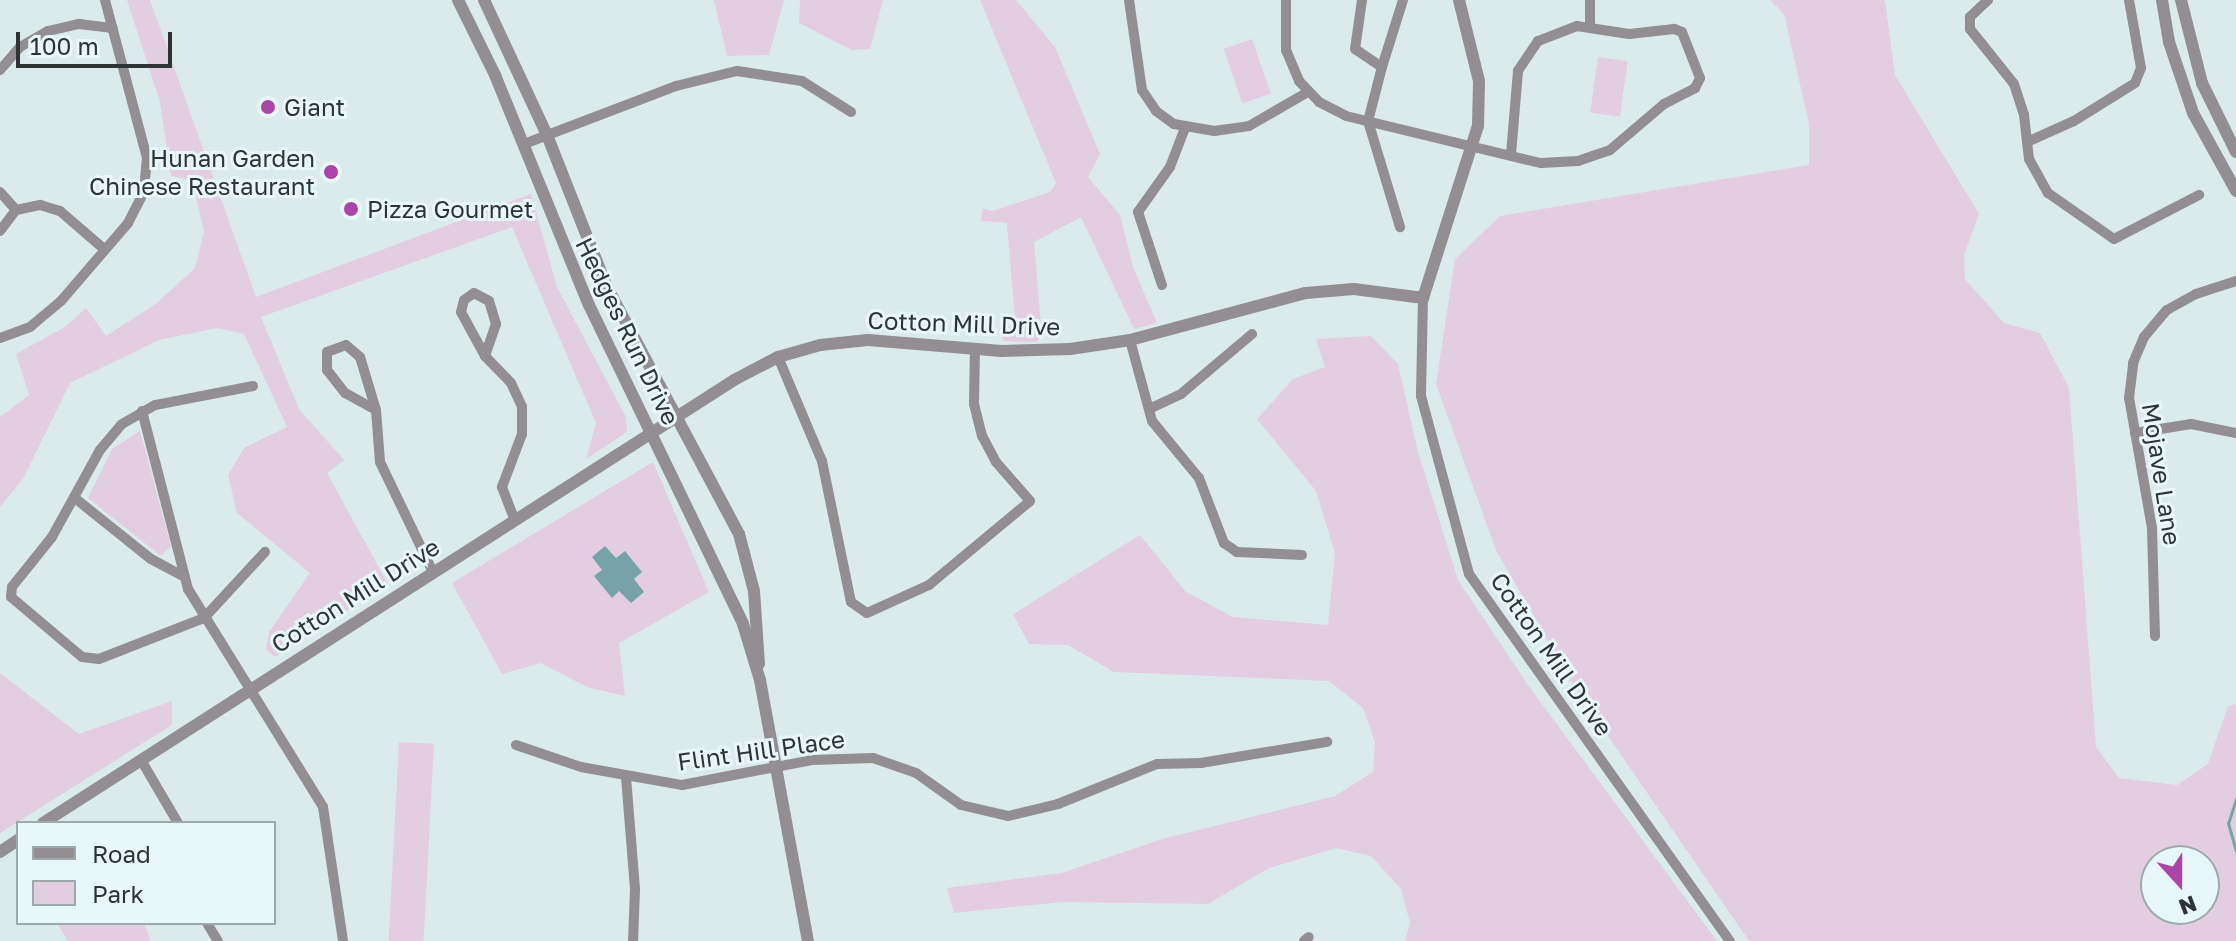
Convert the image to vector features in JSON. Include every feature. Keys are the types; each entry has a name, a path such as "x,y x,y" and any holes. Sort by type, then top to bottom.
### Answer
{"street":[{"path":"0,338 47,315 137,209 147,166 105,0"},
{"name":"Hedges Run Drive","path":"458,0 524,144 606,339 735,604 760,680"},
{"name":"Hedges Run Drive","path":"484,0 547,135 594,260 728,509 747,559 760,680 808,941"},
{"path":"1129,0 1142,90 1156,111 1185,128 1249,126 1308,92"},
{"path":"1286,0 1286,50 1308,92 1332,110 1541,163 1594,156 1625,140 1664,104 1699,84 1678,29 1629,34 1590,27 1547,35 1522,61 1515,83 1511,154"},
{"path":"1362,0 1355,49 1382,67"},
{"path":"1400,227 1368,121 1403,0"},
{"path":"1423,298 1475,144 1479,81 1459,0"},
{"path":"1590,0 1590,27"},
{"path":"1988,0 1970,17 1970,29 2014,84 2032,170 2048,193 2107,238 2122,237 2199,195"},
{"path":"2027,142 2135,83 2141,68 2129,0"},
{"path":"2162,0 2169,42 2193,113 2236,191"},
{"path":"2181,0 2202,83 2236,152"},
{"path":"0,70 20,47 48,31 79,24 113,28"},
{"path":"524,144 676,86 737,71 802,81 851,112"},
{"path":"1162,285 1138,212 1170,167 1185,128"},
{"path":"0,192 16,210"},
{"path":"0,231 16,210 50,207 104,249"},
{"name":"Mojave Lane","path":"2155,636 2152,528 2135,433 2130,380 2144,337 2181,301 2236,281"},
{"name":"Cotton Mill Drive","path":"46,821 250,688 778,357 849,341 975,349 1064,350 1130,340 1306,293 1354,289 1423,298 1421,396 1469,574 1730,941"},
{"path":"485,356 496,324 489,301 474,293 464,300 461,312 485,356 511,383 522,407 522,434 502,487 515,521"},
{"path":"606,339 628,328"},
{"path":"1149,409 1181,394 1252,334"},
{"path":"1130,340 1149,409 1159,432 1199,478 1224,543 1237,552 1302,555"},
{"path":"376,410 336,383 325,364 332,348 346,345 356,351 376,410 380,462 433,572"},
{"path":"778,357 822,461 851,602 867,613 940,577 1030,501 996,462 982,436 974,404 975,349"},
{"path":"253,386 142,411 109,436 76,499 12,587 14,602 90,659 204,618 265,552"},
{"path":"142,411 185,577 204,618 323,807 343,941"},
{"path":"2135,433 2191,424 2236,433"},
{"path":"76,499 151,559 185,577"},
{"name":"Flint Hill Place","path":"516,745 546,758 626,777 682,785 776,766 856,757 887,761 916,773 961,805 1008,816 1058,804 1157,764 1201,763 1327,742"},
{"path":"141,760 177,821"},
{"path":"626,777 635,890 633,941"}],"green space":[{"path":"127,0 150,0 256,297 531,194 557,287 626,417 627,432 586,459 596,423 512,227 261,317 299,409 344,460 327,473 388,584 275,657 266,649 269,632 310,573 237,513 228,475 244,448 287,427 244,334 217,328 159,340 70,383 23,479 0,507 0,417 29,395 16,354 65,327 86,308 106,336 157,303 195,268 204,232 192,180 171,176 160,102"},
{"path":"714,0 784,0 769,55 727,56"},
{"path":"800,0 883,0 870,49 852,50 799,23"},
{"path":"980,0 1016,0 1055,47 1100,154 1088,177 1120,215 1133,267 1157,323 1134,329 1081,217 1034,242 1042,337 1036,342 1004,341 1001,336 1015,319 1007,223 981,221 983,208 992,211 1050,192 1056,183"},
{"path":"1770,0 1885,0 1895,75 1979,214 1964,255 1965,279 2004,323 2040,333 2069,388 2096,747 2119,778 2177,785 2208,764 2228,706 2236,704 2236,941 1749,941 1573,685 1496,550 1436,384 1455,259 1500,216 1809,165 1809,124 1784,14"},
{"path":"1252,39 1271,94 1243,104 1224,49"},
{"path":"1598,57 1628,61 1620,117 1590,112"},
{"path":"1371,336 1398,364 1418,452 1458,580 1528,685 1717,941 1405,941 1410,923 1401,889 1371,856 1336,848 1269,868 1208,904 1063,902 954,913 947,888 1062,873 1162,839 1335,796 1373,772 1375,742 1363,708 1329,681 1114,672 1068,645 1029,644 1013,614 1140,535 1186,592 1233,617 1328,625 1335,553 1316,491 1257,419 1293,379 1325,367 1316,339"},
{"path":"140,431 171,546 161,556 88,498 112,449"},
{"path":"653,462 709,592 619,643 625,696 587,687 541,663 502,674 452,583"},
{"path":"0,673 79,734 172,701 172,725 0,833"},
{"path":"399,742 434,744 424,941 389,941"},
{"path":"58,925 145,925 151,941 68,941"}],"water":[{"path":"605,546 616,558 625,551 642,572 634,579 644,592 631,603 619,591 612,598 594,576 602,570 592,557"}],"waterway":[{"path":"2236,799 2228,823 2236,851"}],"place":[{"name":"Giant","path":"268,107"},
{"name":"Hunan Garden Chinese Restaurant","path":"331,172"},
{"name":"Pizza Gourmet","path":"351,209"}]}
